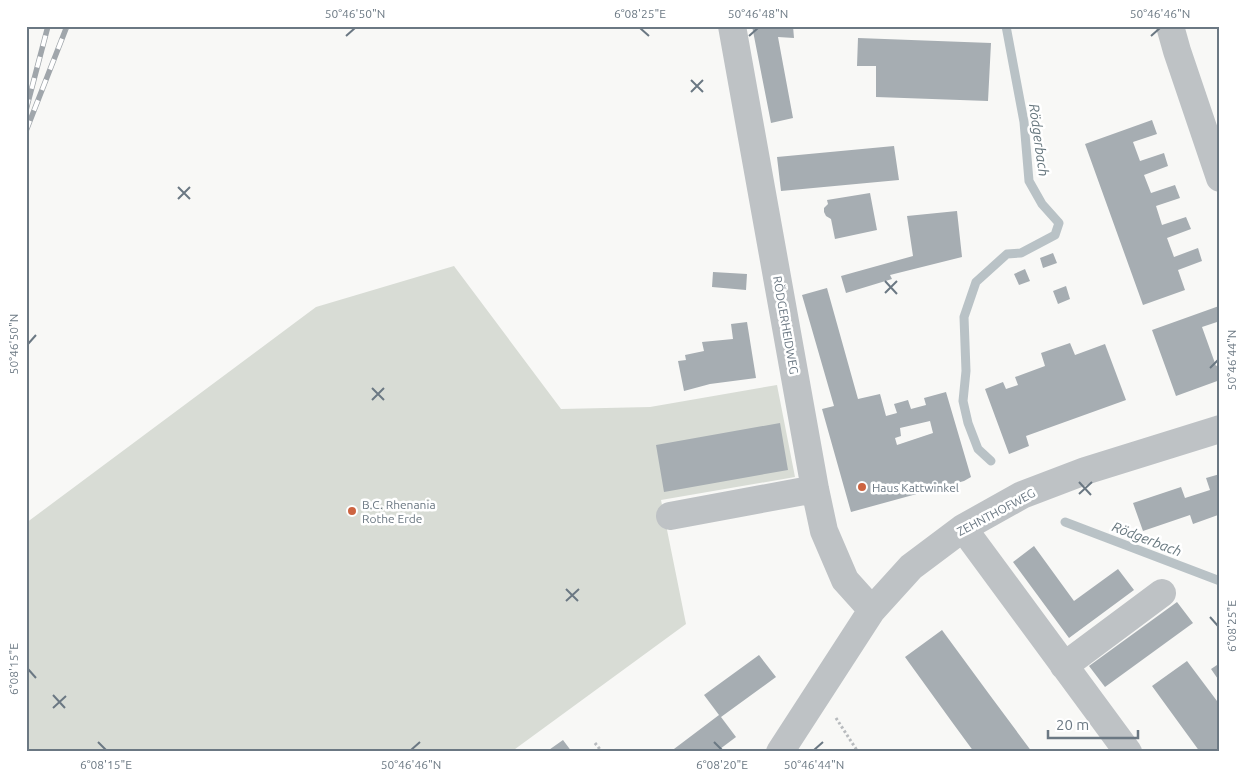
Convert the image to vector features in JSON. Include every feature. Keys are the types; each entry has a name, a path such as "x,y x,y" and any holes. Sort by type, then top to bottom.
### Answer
{"street":[{"name":"RÖDGERHEIDWEG","path":"732,26 824,531 845,580 872,610"},
{"path":"1170,26 1220,178"},
{"name":"ZEHNTHOFWEG","path":"780,752 872,610 911,567 963,528 1022,495 1085,471 1220,429"},
{"path":"670,516 815,489"},
{"path":"963,528 1128,752"},
{"path":"1064,666 1162,593"}],"path":[{"path":"819,690 858,752"},
{"path":"595,743 602,752"}],"shaded area":[{"name":"B.C. Rhenania Rothe Erde","path":"454,266 561,409 650,407 777,385 795,477 661,500 686,624 511,752 26,752 26,523 316,307"}],"building":[{"path":"752,26 793,26 794,38 778,37 793,118 771,123"},
{"path":"858,38 991,43 988,101 876,97 876,66 857,66"},
{"path":"1152,120 1157,134 1133,142 1140,161 1164,153 1168,166 1144,175 1151,193 1175,185 1180,198 1156,206 1162,225 1186,217 1191,229 1167,238 1174,257 1198,248 1202,261 1178,270 1185,290 1143,305 1085,144"},
{"path":"894,146 899,180 781,191 777,157"},
{"path":"870,193 877,230 835,239 831,219 824,212 824,208 828,204 827,200"},
{"path":"957,211 962,257 890,275 892,279 846,293 841,276 913,256 907,216"},
{"path":"1053,253 1057,263 1043,268 1040,258"},
{"path":"1025,269 1030,281 1019,285 1014,274"},
{"path":"713,272 747,274 746,290 712,287"},
{"path":"1066,286 1070,299 1058,304 1053,291"},
{"path":"827,288 858,399 880,394 886,416 897,413 894,404 908,400 911,409 926,405 924,398 946,392 971,477 964,481 851,512 822,409 834,406 802,295","holes":["930,421 933,433 897,445 895,438 901,436 900,428"]},
{"path":"1219,306 1220,321 1202,327 1216,366 1220,364 1220,380 1176,396 1152,330"},
{"path":"747,322 756,378 710,384 684,391 678,361 686,360 685,355 704,351 702,342 733,339 731,324"},
{"path":"1070,343 1075,355 1105,344 1126,400 1026,436 1029,446 1009,454 985,389 1003,382 1006,389 1018,385 1015,377 1045,366 1041,353"},
{"path":"780,423 788,470 664,492 656,445"},
{"path":"1220,474 1220,518 1218,515 1193,524 1190,515 1143,531 1133,503 1181,487 1185,498 1210,490 1206,478"},
{"path":"1034,546 1074,601 1118,569 1134,590 1069,638 1013,562"},
{"path":"1177,602 1193,623 1105,687 1089,666"},
{"path":"942,630 1032,752 974,752 905,657"},
{"path":"759,655 776,677 721,717 736,737 716,752 670,752 719,715 704,695"},
{"path":"1187,661 1220,705 1220,752 1200,752 1152,686"},
{"path":"1220,663 1220,682 1211,669"},
{"path":"563,740 572,752 546,752"}],"waterway":[{"name":"Rödgerbach","path":"991,461 978,449 968,423 963,401 966,371 964,317 976,282 1007,254 1021,253 1055,235 1059,223 1042,204 1029,181 1024,122 1006,26"},
{"name":"Rödgerbach","path":"1065,522 1220,581"}],"railway":[{"path":"26,110 48,26"},
{"path":"26,131 67,26"}],"place":[{"name":"Haus Kattwinkel","path":"862,487"},
{"name":"B.C. Rhenania Rothe Erde","path":"352,511"}]}
